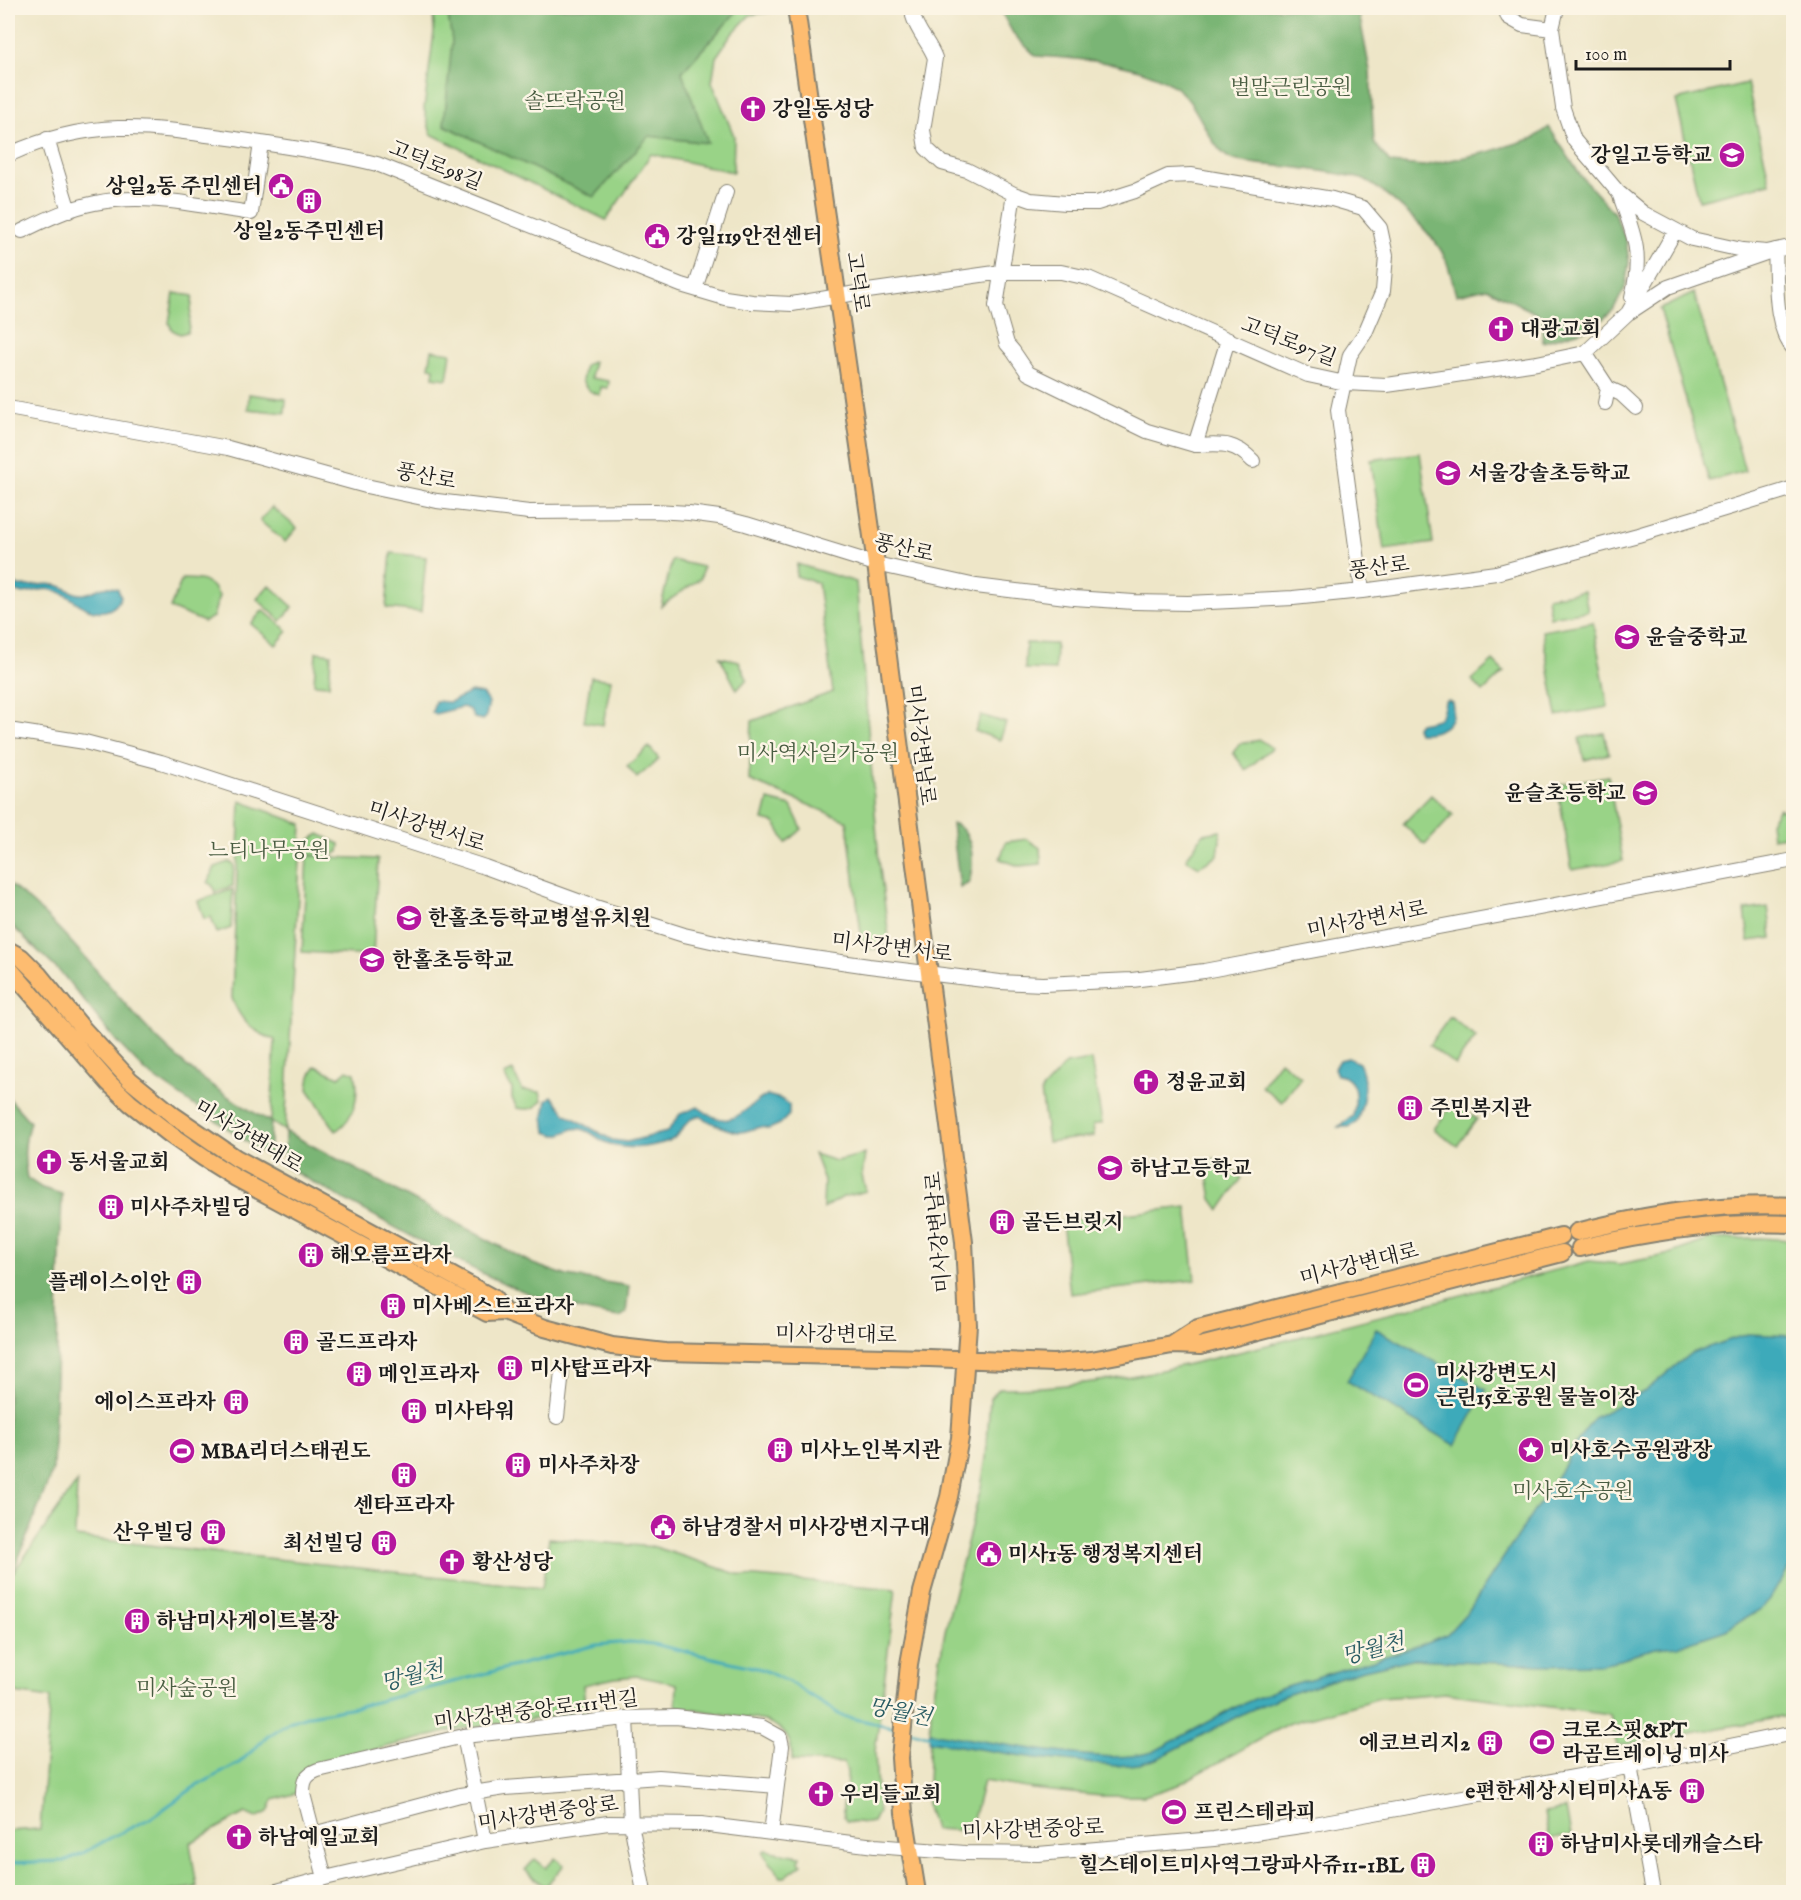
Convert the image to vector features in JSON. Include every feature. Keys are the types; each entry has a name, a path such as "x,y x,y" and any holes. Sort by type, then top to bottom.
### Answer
{"main road":[{"name":"고덕로","path":"796,8 876,564"},
{"name":"미사강변남로","path":"876,564 964,1242 968,1324 957,1460 949,1497 925,1577 909,1664 900,1758 902,1797 917,1893"},
{"name":"미사강변대로","path":"8,950 21,957 39,975 83,1029 130,1080 173,1115 236,1158 494,1298 504,1312"},
{"name":"미사강변대로","path":"8,967 130,1103 204,1158 488,1313 504,1312 545,1328 590,1341 636,1350 1054,1363 1091,1360 1172,1345 1200,1346 1570,1242 1630,1219 1698,1208 1794,1206"},
{"name":"미사강변대로","path":"1570,1242 1726,1224 1794,1224"}],"street":[{"path":"1505,8 1508,17 1522,25 1552,29"},
{"path":"1557,8 1552,29 1563,108 1575,140 1618,192 1643,213 1675,231 1711,244 1771,251"},
{"path":"913,16 916,28 931,46 935,58 923,130 927,148 942,163 967,170 1031,200 1096,203 1135,191 1168,176 1191,175 1332,199 1363,208 1380,228 1386,256 1383,291 1365,333 1350,355 1338,410 1362,591"},
{"name":"고덕로98길","path":"8,155 47,139 88,130 145,127 335,154 377,164 695,290 725,298 772,304 792,304 837,296"},
{"path":"47,139 69,211"},
{"path":"22,231 69,211 93,203 116,199 140,199 251,213 261,143"},
{"path":"695,290 726,192"},
{"path":"1618,192 1636,240 1637,275 1628,313"},
{"path":"1014,194 996,306 1007,344 1028,373 1147,431 1195,445 1223,444 1242,450 1253,461"},
{"path":"1628,313 1675,231"},
{"path":"1636,408 1621,394 1608,388 1585,353 1628,313 1668,287 1771,251 1794,246"},
{"path":"1771,251 1779,322 1786,341 1794,349"},
{"name":"고덕로97길","path":"837,296 1002,272 1061,272 1088,278 1308,375 1345,383 1387,385 1527,365 1585,353"},
{"path":"1195,445 1228,340"},
{"path":"1605,404 1608,388"},
{"name":"풍산로","path":"8,408 228,447 366,486 447,502 529,512 655,511 719,517 876,564 976,586 1074,598 1134,602 1232,602 1362,591 1496,573 1552,559 1794,488"},
{"name":"미사강변서로","path":"8,730 85,742 161,762 485,867 589,905 694,937 790,956 1000,981 1043,984 1132,980 1204,971 1794,860"},
{"path":"557,1417 562,1372"},
{"name":"미사강변중앙로111번길","path":"325,1878 303,1794 303,1781 308,1774 464,1736 626,1718 676,1717 762,1727 780,1737 782,1746 771,1833"},
{"path":"626,1718 631,1823 644,1893"},
{"name":"미사강변중앙로","path":"273,1893 325,1878 485,1841 609,1823 701,1824 909,1849 1038,1854 1214,1839 1308,1825 1630,1766 1794,1733"},
{"path":"464,1736 485,1841"},
{"path":"1630,1766 1653,1893"},
{"path":"313,1834 476,1791 628,1778 692,1778 777,1786"}],"green space":[{"name":"솔뜨락공원","path":"433,8 770,8 771,12 750,15 732,34 716,57 712,82 734,136 733,172 651,154 606,220 431,134 424,109 434,32"},
{"name":"솔뜨락공원","path":"447,8 740,8 682,72 708,143 649,136 594,197 444,125 452,41"},
{"name":"벌말근린공원","path":"999,8 1358,8 1370,71 1374,143 1390,163 1423,166 1488,152 1534,138 1549,127 1581,176 1614,213 1626,240 1629,262 1625,288 1613,310 1594,327 1543,342 1541,316 1487,288 1456,295 1448,265 1439,247 1409,214 1375,186 1361,179 1344,175 1231,159 1218,148 1186,97 1173,85 1137,69 1116,64 1036,56 1014,35"},
{"path":"1747,83 1770,183 1699,200 1676,100"},
{"path":"174,293 193,296 188,332 180,334 172,330 169,323"},
{"path":"1694,293 1745,471 1709,481 1660,309"},
{"path":"432,350 451,353 447,379 433,377 434,368 429,367"},
{"path":"594,361 591,378 609,381 608,388 601,387 600,395 589,390 582,381 585,365"},
{"path":"249,394 286,399 285,413 248,409"},
{"path":"1420,453 1433,543 1384,550 1371,460"},
{"path":"272,507 297,528 285,542 260,521"},
{"path":"391,553 426,557 421,612 386,608"},
{"path":"672,560 703,567 701,578 661,606"},
{"name":"미사역사일가공원","path":"797,564 856,582 879,861 889,938 879,949 863,949 847,821 749,780 752,721 833,692 818,583 796,576"},
{"path":"182,579 204,581 216,590 219,596 213,617 204,622 170,608"},
{"path":"269,585 293,607 281,621 257,599"},
{"path":"1584,591 1588,611 1550,617 1547,597"},
{"path":"263,610 288,631 276,645 251,624"},
{"path":"1593,622 1608,707 1557,716 1542,631"},
{"path":"1026,643 1056,644 1055,670 1025,669"},
{"path":"316,652 331,654 329,685 314,684"},
{"path":"720,657 739,661 747,679 737,690"},
{"path":"1493,661 1504,672 1483,692 1472,680"},
{"path":"591,677 611,680 603,725 584,722"},
{"path":"981,715 1006,723 1000,740 975,731"},
{"path":"1604,733 1609,754 1584,760 1579,738"},
{"path":"1260,740 1272,748 1246,770 1233,753 1239,744"},
{"path":"649,747 659,759 637,778 627,766"},
{"path":"1608,776 1623,861 1572,870 1557,785"},
{"path":"1431,795 1453,815 1425,845 1403,824"},
{"path":"768,800 791,806 802,829 786,843 775,823 763,820"},
{"name":"느티나무공원","path":"240,801 302,824 285,1131 271,1122 275,1040 248,1025 232,998"},
{"path":"1779,808 1793,817 1793,835 1772,838 1770,822"},
{"path":"952,824 962,829 966,835 970,842 972,858 969,883 960,888"},
{"path":"1221,831 1218,856 1199,867 1186,859 1203,834"},
{"path":"319,834 340,844 339,852 328,857 378,859 373,956 302,952 307,856 323,856 309,855 307,850 311,839"},
{"path":"1027,839 1040,848 1041,864 1019,866 1000,859 1006,842"},
{"path":"229,862 234,865 233,886 215,892 212,885 208,883 215,867"},
{"path":"8,883 45,915 172,1054 236,1102 271,1122 269,1157 147,1073 117,1042 64,976 8,922"},
{"path":"233,889 231,928 217,933 211,917 204,919 198,901"},
{"path":"1768,907 1772,938 1749,941 1745,910"},
{"path":"1450,1017 1476,1037 1455,1065 1429,1045"},
{"path":"1091,1060 1102,1123 1093,1125 1094,1136 1048,1142 1041,1091 1066,1064"},
{"path":"1280,1061 1301,1077 1282,1102 1261,1086"},
{"path":"316,1066 339,1077 347,1070 355,1073 357,1090 352,1113 336,1131 308,1089 310,1076"},
{"path":"513,1071 522,1090 540,1092 542,1100 534,1107 517,1108 512,1098 512,1089 504,1075"},
{"path":"8,1097 30,1122 25,1150 27,1178 42,1188 62,1194 53,1469 8,1586"},
{"path":"1454,1102 1477,1119 1457,1146 1434,1129"},
{"path":"285,1131 533,1264 567,1276 629,1286 626,1313 620,1317 588,1312 557,1303 496,1280 437,1250 284,1166"},
{"path":"814,1154 836,1161 865,1154 862,1176 866,1191 843,1197 823,1209 824,1180"},
{"path":"1214,1158 1242,1178 1220,1210 1212,1199 1207,1169"},
{"path":"1187,1207 1195,1280 1070,1294 1062,1221"},
{"name":"미사호수공원","path":"1711,1239 1793,1240 1793,1715 1617,1746 1610,1715 1445,1693 1380,1698 1287,1724 1178,1785 1144,1796 1101,1796 983,1781 970,1831 934,1829 927,1807 931,1710 945,1631 981,1487 986,1458 990,1398 1000,1388 1078,1384 1153,1372 1303,1336 1589,1261 1620,1264 1666,1255"},
{"name":"미사숲공원","path":"77,1482 75,1537 542,1588 549,1538 655,1547 743,1576 896,1589 875,1752 878,1812 873,1822 846,1821 843,1807 847,1770 844,1763 792,1761 789,1741 778,1727 765,1721 676,1706 677,1684 637,1676 615,1678 583,1685 586,1712 459,1729 308,1766 299,1776 297,1793 273,1800 268,1812 256,1818 245,1813 190,1843 197,1887 164,1892 8,1892 8,1831 40,1829 50,1698 8,1692 8,1586 11,1576"},
{"path":"1566,1809 1571,1835 1549,1839 1544,1813"},
{"path":"765,1850 800,1856 798,1861 802,1864 785,1877 781,1877 763,1853"},
{"path":"555,1858 564,1865 545,1887 525,1870 535,1859 546,1868"}],"water":[{"path":"9,563 13,564 14,582 18,586 55,585 80,594 103,587 112,587 118,589 121,597 113,608 97,611 90,610 53,590 15,592 8,589"},
{"path":"471,692 482,694 489,703 483,720 474,718 470,710 463,707 432,713 435,701 450,702"},
{"path":"1445,701 1452,702 1453,710 1449,723 1439,730 1418,733 1416,727 1419,723 1438,719"},
{"path":"1348,1058 1359,1063 1362,1070 1363,1101 1356,1123 1349,1127 1338,1127 1353,1116 1355,1096 1352,1084 1344,1077 1337,1075 1334,1068 1339,1060"},
{"path":"767,1095 781,1099 789,1105 789,1115 780,1124 769,1129 761,1127 736,1132 700,1116 686,1123 674,1139 637,1147 612,1145 581,1129 572,1129 558,1135 546,1132 544,1116 547,1100 552,1096 566,1114 612,1140 627,1142 667,1132 680,1114 698,1107 719,1119 734,1118"},
{"name":"미사강변도시 근린15호공원 물놀이장","path":"1376,1329 1486,1390 1455,1445 1347,1381"},
{"path":"1747,1334 1793,1336 1793,1561 1770,1599 1761,1609 1726,1630 1678,1646 1656,1648 1601,1664 1542,1665 1412,1659 1360,1671 1283,1696 1244,1713 1157,1759 1139,1764 1116,1766 1035,1758 929,1741 930,1732 1015,1746 1110,1757 1153,1752 1238,1706 1280,1688 1413,1648 1447,1634 1469,1610 1593,1418 1645,1391 1691,1353"}],"waterway":[{"name":"망월천","path":"8,1863 64,1861 83,1853 151,1818 193,1788 239,1763 267,1737 289,1722 596,1645 630,1642 653,1644 761,1669 789,1682 842,1716 897,1728"},
{"name":"망월천","path":"909,1731 932,1736"}],"place":[{"name":"강일동성당","path":"753,109"},
{"name":"강일고등학교","path":"1732,155"},
{"name":"상일2동 주민센터","path":"281,186"},
{"name":"상일2동주민센터","path":"309,201"},
{"name":"강일119안전센터","path":"657,236"},
{"name":"대광교회","path":"1501,329"},
{"name":"서울강솔초등학교","path":"1448,473"},
{"name":"윤슬중학교","path":"1627,637"},
{"name":"윤슬초등학교","path":"1645,793"},
{"name":"한홀초등학교병설유치원","path":"409,918"},
{"name":"한홀초등학교","path":"372,960"},
{"name":"정윤교회","path":"1146,1082"},
{"name":"주민복지관","path":"1410,1108"},
{"name":"동서울교회","path":"49,1162"},
{"name":"하남고등학교","path":"1110,1168"},
{"name":"미사주차빌딩","path":"111,1207"},
{"name":"골든브릿지","path":"1002,1222"},
{"name":"해오름프라자","path":"311,1255"},
{"name":"플레이스이안","path":"189,1282"},
{"name":"미사베스트프라자","path":"393,1306"},
{"name":"골드프라자","path":"296,1342"},
{"name":"미사탑프라자","path":"510,1368"},
{"name":"메인프라자","path":"359,1374"},
{"name":"미사강변도시 근린15호공원 물놀이장","path":"1416,1385"},
{"name":"에이스프라자","path":"236,1402"},
{"name":"미사타워","path":"414,1411"},
{"name":"미사노인복지관","path":"780,1450"},
{"name":"미사호수공원광장","path":"1531,1450"},
{"name":"MBA리더스태권도","path":"182,1451"},
{"name":"미사주차장","path":"518,1465"},
{"name":"센타프라자","path":"404,1475"},
{"name":"하남경찰서 미사강변지구대","path":"663,1527"},
{"name":"산우빌딩","path":"213,1532"},
{"name":"최선빌딩","path":"384,1543"},
{"name":"미사1동 행정복지센터","path":"989,1554"},
{"name":"황산성당","path":"452,1562"},
{"name":"하남미사게이트볼장","path":"137,1621"},
{"name":"크로스핏&PT 라곰트레이닝 미사","path":"1542,1742"},
{"name":"에코브리지2","path":"1490,1743"},
{"name":"e편한세상시티미사A동","path":"1692,1791"},
{"name":"우리들교회","path":"821,1794"},
{"name":"프린스테라피","path":"1174,1812"},
{"name":"하남예일교회","path":"239,1837"},
{"name":"하남미사롯데캐슬스타","path":"1541,1844"},
{"name":"힐스테이트미사역그랑파사쥬11-1BL","path":"1423,1865"}]}
